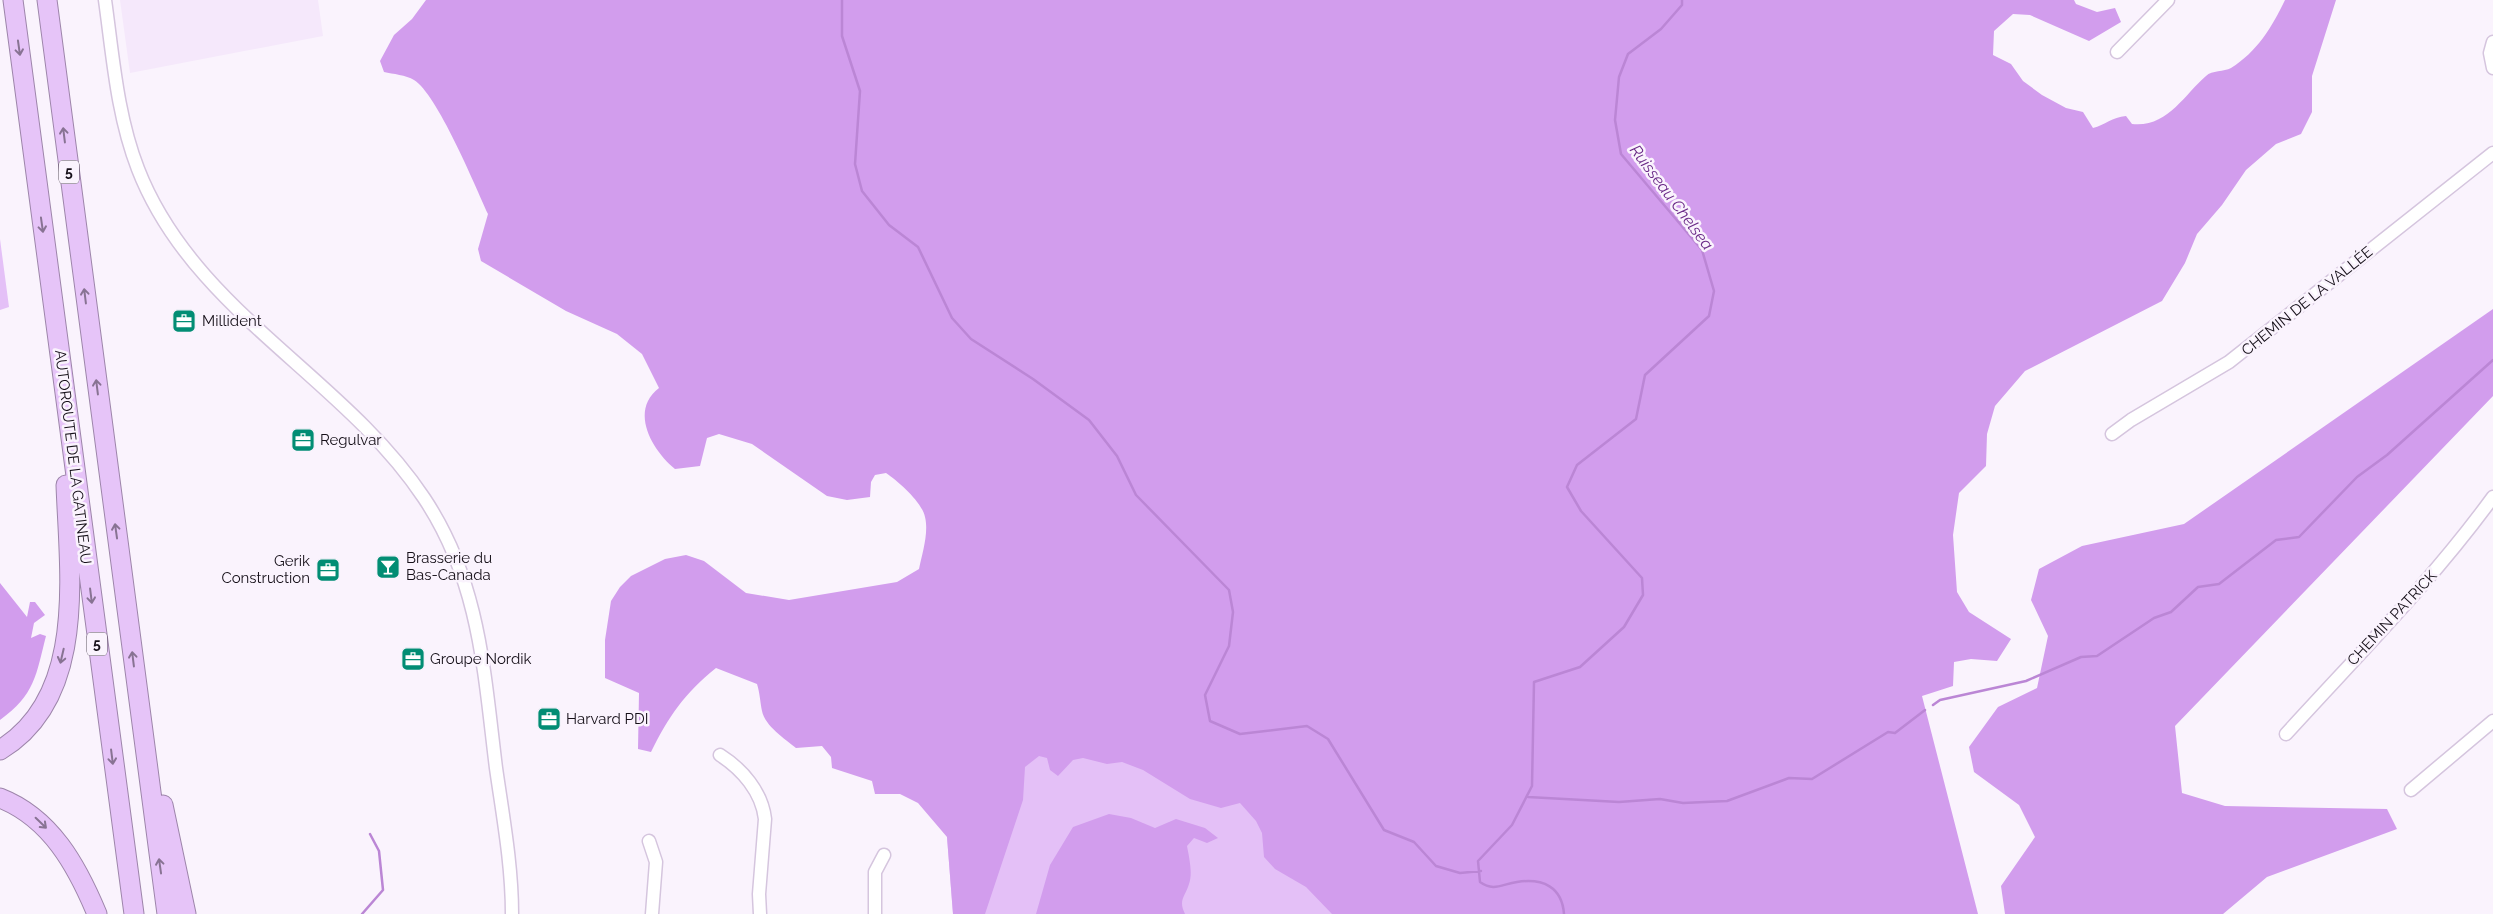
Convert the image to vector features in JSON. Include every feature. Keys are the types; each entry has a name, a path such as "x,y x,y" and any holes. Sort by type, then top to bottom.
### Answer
{"highway":[{"name":"AUTOROUTE DE LA GATINEAU","path":"13,0 134,914"},
{"name":"5","path":"47,0 167,914"},
{"path":"0,750 22,734 40,711 57,676 65,642 69,574 62,374"},
{"path":"138,704 186,914"},
{"path":"0,798 28,812 54,837 74,867 97,914"}],"street":[{"path":"105,0 118,99 126,135 144,183 168,229 191,261 219,292 354,418 393,458 425,499 455,554 472,603 481,647 511,874 512,914"},
{"path":"2117,52 2168,0"},
{"path":"2493,42 2490,53 2493,68"},
{"name":"CHEMIN DE LA VALLÉE","path":"2112,434 2131,420 2230,362 2493,153"},
{"name":"CHEMIN PATRICK","path":"2286,734 2426,582 2465,535 2493,497"},
{"path":"2411,790 2493,721"},
{"path":"720,755 737,765 761,799 764,809 765,830 759,894 760,914"},
{"path":"648,841 656,862 652,914"},
{"path":"875,914 874,872 884,855"}],"shaded area":[{"path":"120,0 318,0 323,36 130,73"},
{"path":"426,0 2074,0 2076,4 2097,12 2115,8 2121,22 2089,41 2030,15 2013,14 1994,31 1993,55 2011,64 2023,81 2042,95 2066,108 2083,112 2093,128 2113,119 2126,116 2132,124 2144,124 2165,116 2209,74 2231,68 2249,54 2275,20 2285,0 2336,0 2312,76 2312,112 2301,134 2276,144 2246,170 2222,205 2197,234 2185,263 2162,301 2025,371 1995,406 1987,434 1986,466 1959,493 1953,535 1957,592 1969,612 2011,639 1997,661 1971,659 1954,662 1953,686 1922,696 1978,914 1332,914 1306,887 1275,869 1264,857 1262,833 1256,821 1240,803 1221,808 1190,799 1143,770 1122,762 1107,764 1083,758 1073,760 1058,776 1050,770 1047,758 1039,756 1025,767 1023,800 985,914 953,914 947,837 918,803 900,794 875,794 872,781 832,768 831,757 822,746 796,748 781,736 764,717 757,684 716,668 678,706 651,752 638,749 639,693 605,678 605,640 611,601 620,587 631,576 665,559 686,555 704,561 746,593 789,600 897,582 919,569 926,537 925,517 915,499 886,473 875,475 871,482 870,497 847,500 827,496 752,444 719,434 707,438 700,466 675,469 666,461 647,430 646,408 650,397 659,388 642,354 617,334 566,311 481,261 478,249 488,214 455,141 423,89 411,78 384,72 380,61 394,35 412,19"},
{"path":"0,239 9,307 0,310"},
{"path":"2493,309 2493,396 2175,726 2182,793 2225,806 2387,809 2397,829 2267,877 2223,914 2005,914 2001,886 2035,837 2019,805 1974,772 1969,747 1998,707 2037,688 2048,636 2031,600 2039,569 2082,546 2184,524"},
{"path":"1180,540 1564,914 953,914 947,837"},
{"path":"0,583 27,617 30,602 35,602 45,615 34,623 31,638 40,634 46,636 36,673 27,693 12,711 0,720"},
{"path":"1109,814 1131,818 1155,828 1176,819 1205,828 1218,838 1207,843 1194,838 1187,846 1191,875 1182,902 1185,914 1036,914 1050,865 1073,827"}],"waterway":[{"path":"842,0 842,36 860,91 855,164 862,191 889,225 918,247 952,318 971,339 1033,379 1089,420 1117,456 1136,495 1229,590 1233,612 1229,646 1205,695 1210,721 1240,734 1307,726 1328,739 1384,830 1414,842 1436,866 1460,873 1481,871"},
{"name":"Ruisseau Chelsea","path":"1564,914 1559,897 1555,891 1543,883 1526,881 1494,887 1480,882 1478,861 1512,825 1532,786 1534,682 1580,667 1624,627 1643,595 1642,578 1581,511 1567,487 1577,465 1636,419 1645,375 1709,316 1714,291 1702,250 1621,154 1615,120 1619,77 1628,54 1661,29 1682,5 1682,0"},
{"path":"1933,705 1940,700 2026,681 2081,657 2097,656 2154,618 2171,612 2198,587 2219,584 2276,540 2299,537 2357,477 2387,455 2493,360"},
{"path":"1528,797 1619,802 1660,799 1683,803 1727,801 1789,778 1812,779 1888,732 1895,733 1925,710"},
{"path":"362,914 383,890 379,851 370,834"}],"place":[{"name":"Millident","path":"184,321"},
{"name":"Regulvar","path":"303,440"},
{"name":"Brasserie du Bas-Canada","path":"388,567"},
{"name":"Gerik Construction","path":"328,570"},
{"name":"Groupe Nordik","path":"413,659"},
{"name":"Harvard PDI","path":"549,719"}]}
